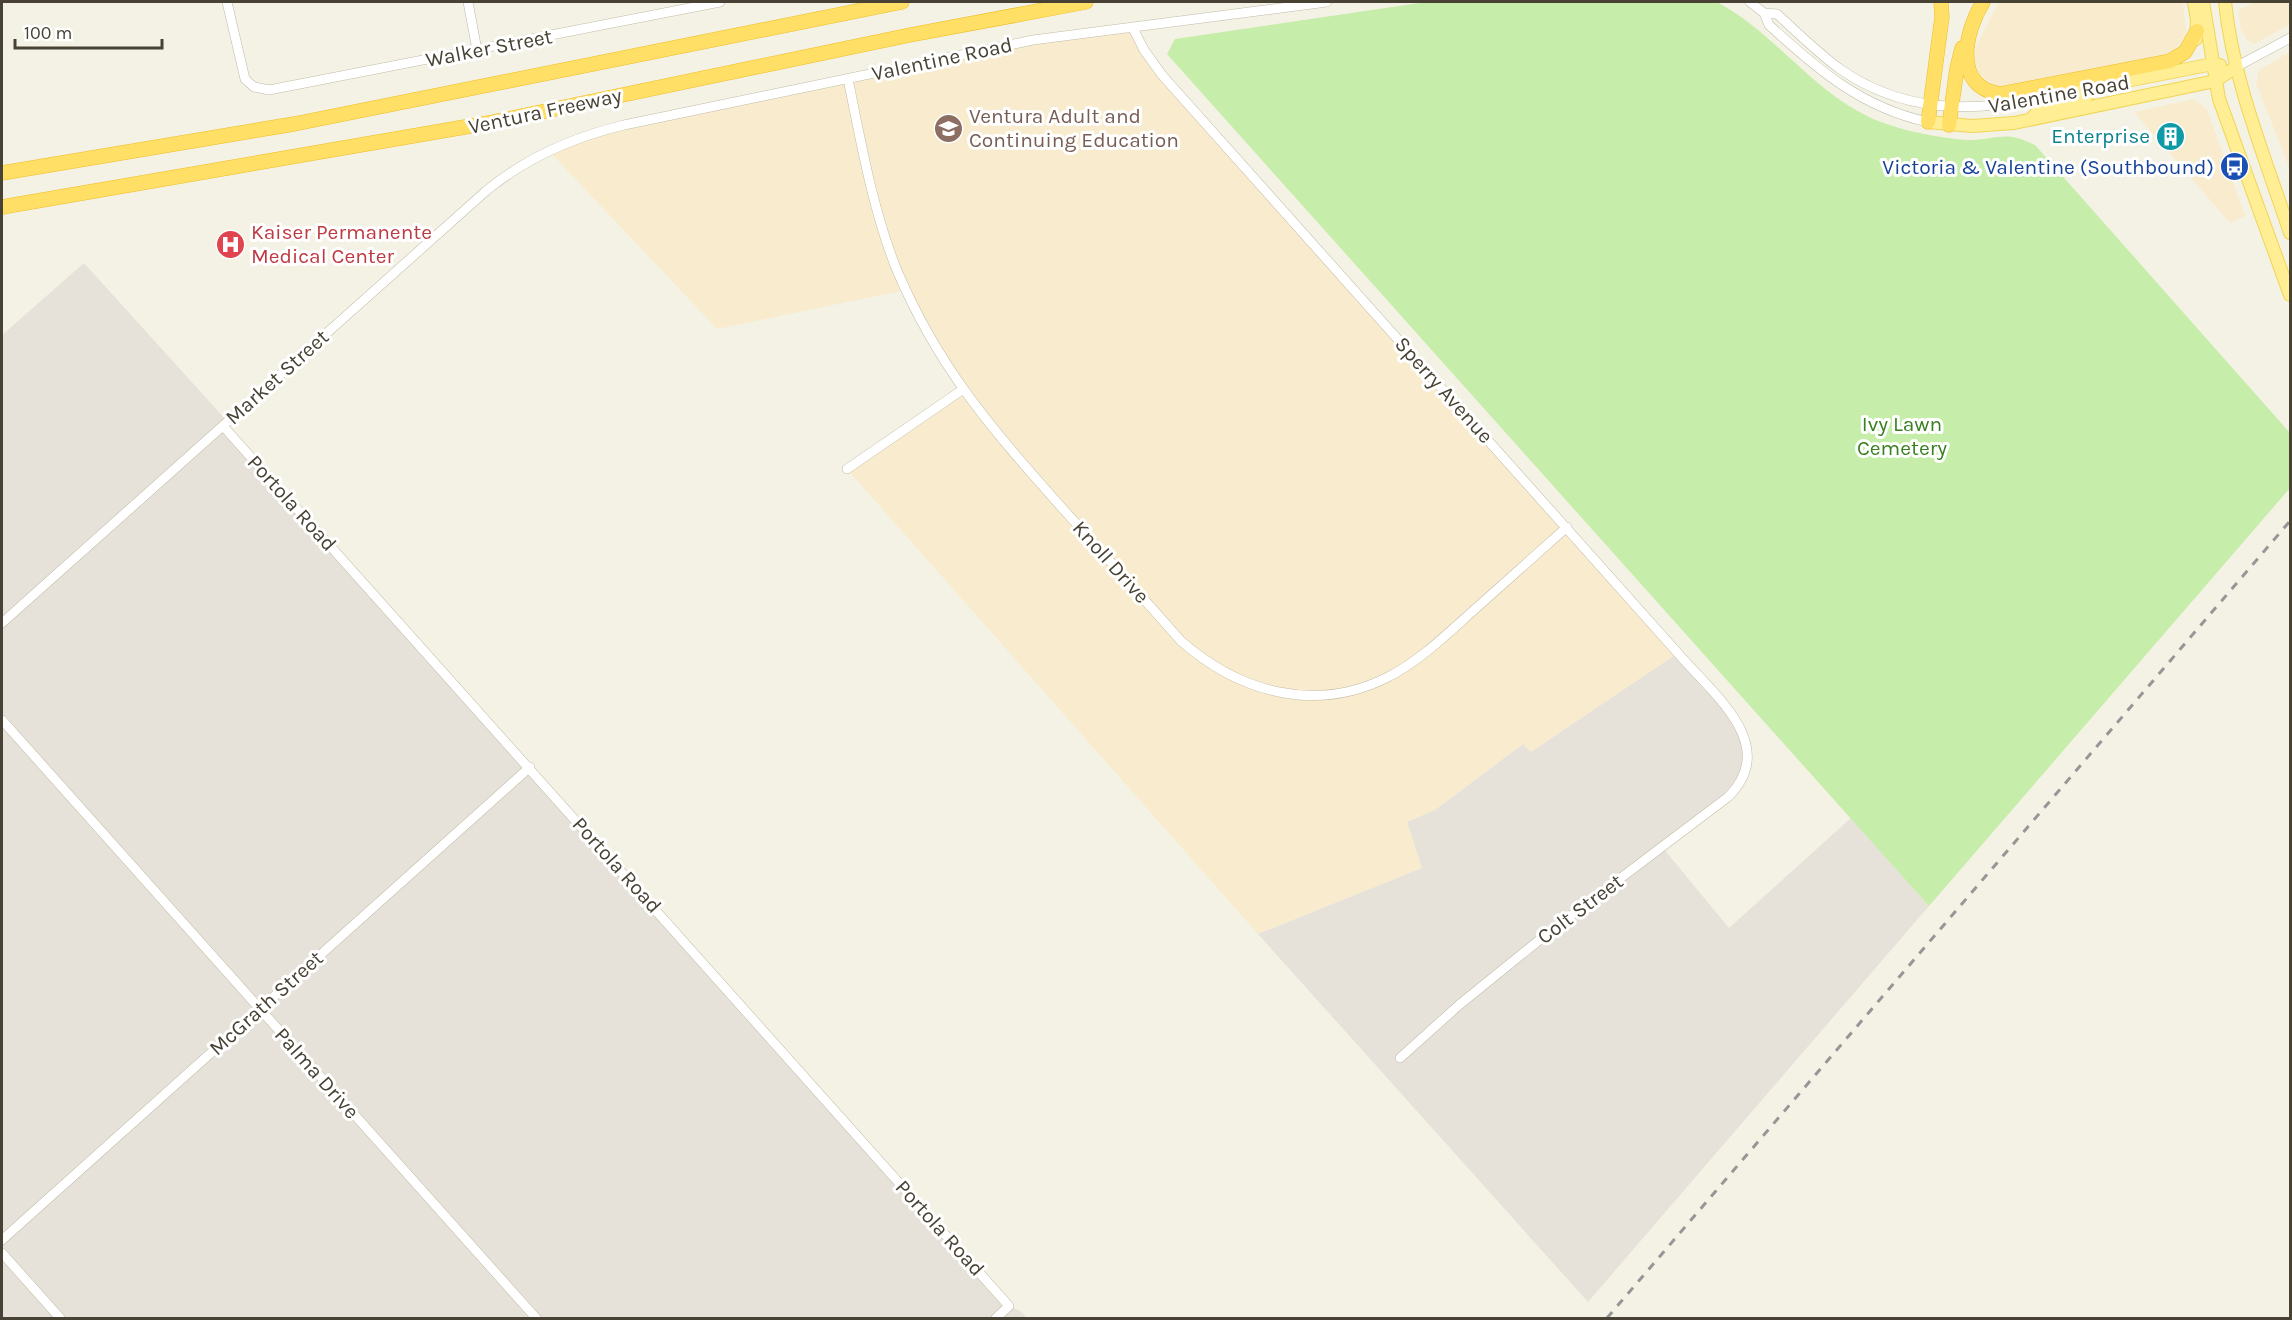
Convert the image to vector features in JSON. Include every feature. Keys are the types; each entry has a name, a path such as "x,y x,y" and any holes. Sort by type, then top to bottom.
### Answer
{"highway":[{"name":"Ventura Freeway","path":"2,172 294,124 902,2"},
{"name":"Ventura Freeway","path":"2,207 488,123 910,35 1086,2"},
{"path":"1928,122 1942,18 1941,2"},
{"path":"1949,125 1959,56 1983,2"},
{"path":"1969,35 1966,56 1971,76 1983,89 2005,95 2170,61 2185,52 2197,31"}],"main road":[{"path":"2149,77 2186,55 2195,42 2197,31 2194,2"},
{"path":"2203,2 2219,99 2290,295"},
{"path":"2225,2 2229,41 2236,67 2290,232"},
{"name":"Valentine Road","path":"2040,98 2213,64 2236,67"},
{"name":"Valentine Road","path":"1928,122 1949,125 1995,125 2031,119 2215,81 2236,67"},
{"path":"2031,119 2041,108 2085,99 2093,89"}],"street":[{"name":"Walker Street","path":"227,2 242,73 250,84 269,90 720,2"},
{"path":"468,2 477,50"},
{"name":"Valentine Road","path":"563,144 624,125 1033,40 1327,2"},
{"name":"Valentine Road","path":"1750,2 1764,13 1769,25 1843,88 1890,112 1928,122"},
{"name":"Valentine Road","path":"1764,13 1777,14 1822,55 1852,76 1900,98 1951,107 1998,107 2040,98"},
{"name":"Sperry Avenue","path":"1133,28 1156,68 1735,718 1745,736 1748,754"},
{"name":"Valentine Road","path":"2236,67 2290,38"},
{"name":"Knoll Drive","path":"848,79 871,188 889,248 921,321 962,390 1003,441 1181,641 1222,672 1265,689 1327,694 1386,678 1430,649 1567,527"},
{"name":"Market Street","path":"2,623 486,190 515,169 563,144"},
{"path":"847,469 962,390"},
{"name":"Portola Road","path":"223,426 530,767 1009,1306 996,1318"},
{"name":"Palma Drive","path":"2,720 536,1318"},
{"name":"Colt Street","path":"1400,1058 1548,933 1728,797 1745,772 1748,754"},
{"name":"McGrath Street","path":"2,1240 530,767"},
{"path":"2,1253 60,1318"}],"shaded area":[{"path":"1999,2 2183,2 2186,34 2176,48 2164,55 2005,87 1996,86 1980,75 1974,59 1976,46"},
{"path":"2255,2 2290,2 2290,24 2255,44 2248,41 2241,30 2238,10"},
{"path":"1133,28 1144,50 1678,653 1530,753 1523,744 1435,810 1407,822 1422,868 1258,934 847,469 962,390 906,290 717,329 549,151 568,142 994,47"},
{"path":"2290,52 2290,170 2256,83 2259,70"},
{"path":"2194,99 2207,109 2245,216 2230,223 2134,112"},
{"path":"84,263 227,421 223,425 1009,1306 1020,1311 1027,1318 2,1318 2,335"},
{"path":"1678,653 1745,736 1741,780 1663,848 1729,928 1851,818 1929,906 1588,1302 1258,934 1422,868 1407,822 1435,810 1523,744 1531,752"}],"green space":[{"name":"Ivy Lawn Cemetery","path":"1426,2 1717,2 1758,30 1834,96 1878,121 1910,131 1945,138 1973,140 2013,137 2035,145 2290,433 2290,488 1929,906 1167,54 1175,39"}],"railway":[{"path":"1607,1318 2290,521"}],"place":[{"name":"Ventura Adult and Continuing Education","path":"948,128"},
{"name":"Enterprise","path":"2171,136"},
{"name":"Victoria & Valentine (Southbound)","path":"2235,167"},
{"name":"Kaiser Permanente Medical Center","path":"230,244"}]}
